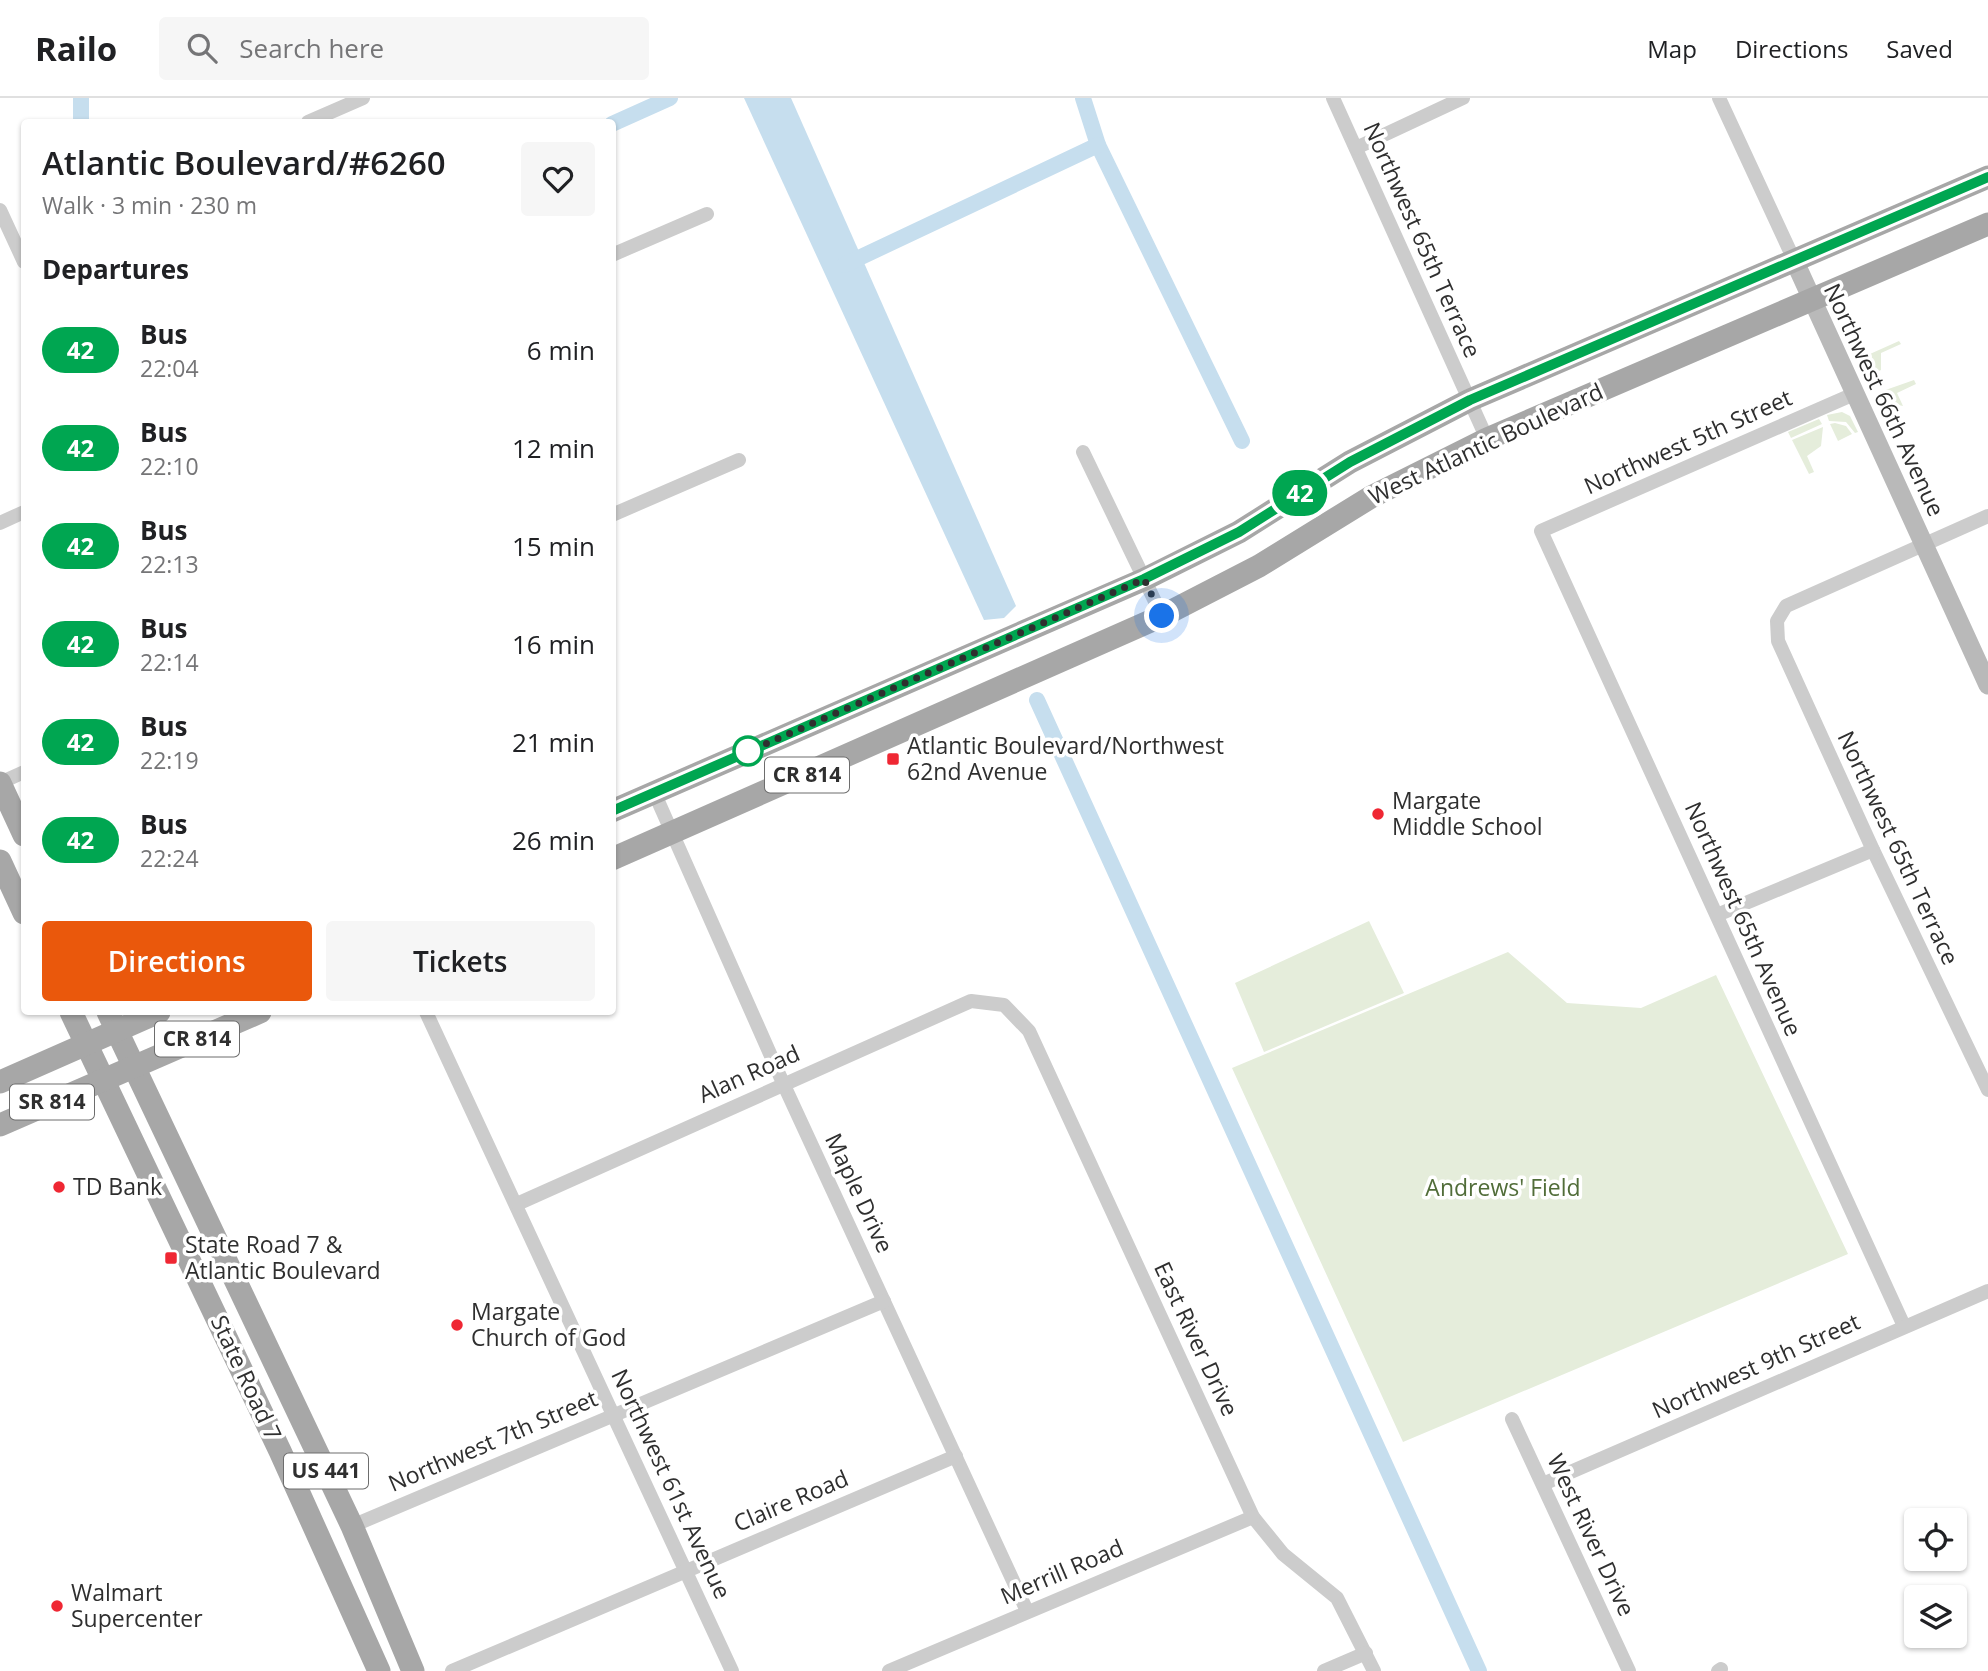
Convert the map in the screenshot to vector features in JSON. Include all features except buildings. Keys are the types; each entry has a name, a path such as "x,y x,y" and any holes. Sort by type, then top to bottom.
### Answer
{"main road":[{"name":"West Atlantic Boulevard","path":"616,809 1144,579 1239,532 1350,462 1470,400 1988,177"},
{"name":"West Atlantic Boulevard","path":"616,857 1162,616 1259,566 1371,497 1487,439 1988,224"},
{"path":"0,783 21,828"},
{"path":"0,861 21,906"},
{"name":"State Road 7","path":"72,1015 318,1533 379,1671"},
{"name":"CR 814","path":"113,1021 144,1015"},
{"name":"CR 814","path":"134,1067 253,1015"},
{"name":"State Road 7","path":"113,1021 352,1526 413,1671"},
{"name":"SR 814","path":"0,1082 87,1044 113,1021"},
{"name":"SR 814","path":"0,1125 134,1067"},
{"path":"296,1486 324,1512 352,1526"},
{"path":"318,1533 340,1546 377,1583"}],"street":[{"path":"315,119 363,98"},
{"name":"Northwest 65th Terrace","path":"1333,98 1487,439"},
{"path":"1356,148 1463,98"},
{"name":"Northwest 66th Avenue","path":"1719,98 1988,685"},
{"path":"0,210 21,251"},
{"path":"616,254 707,214"},
{"name":"Northwest 5th Street","path":"1541,531 1854,394"},
{"path":"1083,452 1162,616"},
{"path":"616,513 739,460"},
{"path":"0,523 21,513"},
{"path":"1924,545 1988,516"},
{"name":"Northwest 65th Avenue","path":"1541,531 1904,1326"},
{"name":"Northwest 65th Terrace","path":"1924,545 1786,606 1777,621 1778,641 1873,850 1988,1090"},
{"path":"0,783 21,773"},
{"name":"Maple Drive","path":"654,792 783,1083 1027,1611"},
{"path":"1717,915 1873,850"},
{"name":"Alan Road","path":"517,1204 971,1001 1004,1006"},
{"name":"East River Drive","path":"1004,1006 1029,1031 1253,1517 1283,1554 1338,1598 1374,1671"},
{"name":"Northwest 61st Avenue","path":"427,1015 732,1671"},
{"name":"Northwest 9th Street","path":"1543,1485 1988,1291"},
{"name":"Northwest 7th Street","path":"352,1526 884,1301"},
{"name":"West River Drive","path":"1512,1419 1629,1671"},
{"name":"Claire Road","path":"452,1671 956,1456"},
{"name":"Merrill Road","path":"889,1671 1253,1517"},
{"path":"1324,1671 1366,1653"}],"green space":[{"path":"1899,341 1901,344 1881,353 1881,370 1868,376 1861,358"},
{"path":"1914,380 1916,384 1897,393 1903,406 1880,401 1877,393"},
{"path":"1842,412 1850,416 1858,432 1855,433 1846,422 1829,421 1827,415"},
{"path":"1819,419 1822,424 1791,438 1788,432"},
{"path":"1830,424 1846,426 1852,434 1838,441"},
{"path":"1823,427 1821,446 1807,456 1814,472 1809,474 1792,440"},
{"path":"1369,921 1404,993 1264,1052 1235,983"},
{"name":"Andrews' Field","path":"1508,952 1567,1003 1641,1008 1716,975 1848,1254 1403,1442 1232,1068"}],"water":[{"path":"744,98 791,98 1016,606 1004,618 984,620"}],"waterway":[{"path":"81,98 81,119"},
{"path":"616,122 670,98"},
{"path":"1083,98 1098,145 1242,441"},
{"path":"844,265 1098,145"},
{"path":"1037,700 1479,1671"}],"bus line":[{"name":"42","path":"616,809 1144,579 1239,532 1350,462 1470,400 1988,177"}],"place":[{"name":"Atlantic Boulevard/Northwest 62nd Avenue","path":"893,759"},
{"name":"Margate Middle School","path":"1378,814"},
{"name":"TD Bank","path":"59,1187"},
{"name":"State Road 7 & Atlantic Boulevard","path":"171,1258"},
{"name":"Margate Church of God","path":"457,1325"},
{"name":"Walmart Supercenter","path":"57,1606"}],"route":[{"path":"748,751 740,755 1144,579 1162,616"}]}
